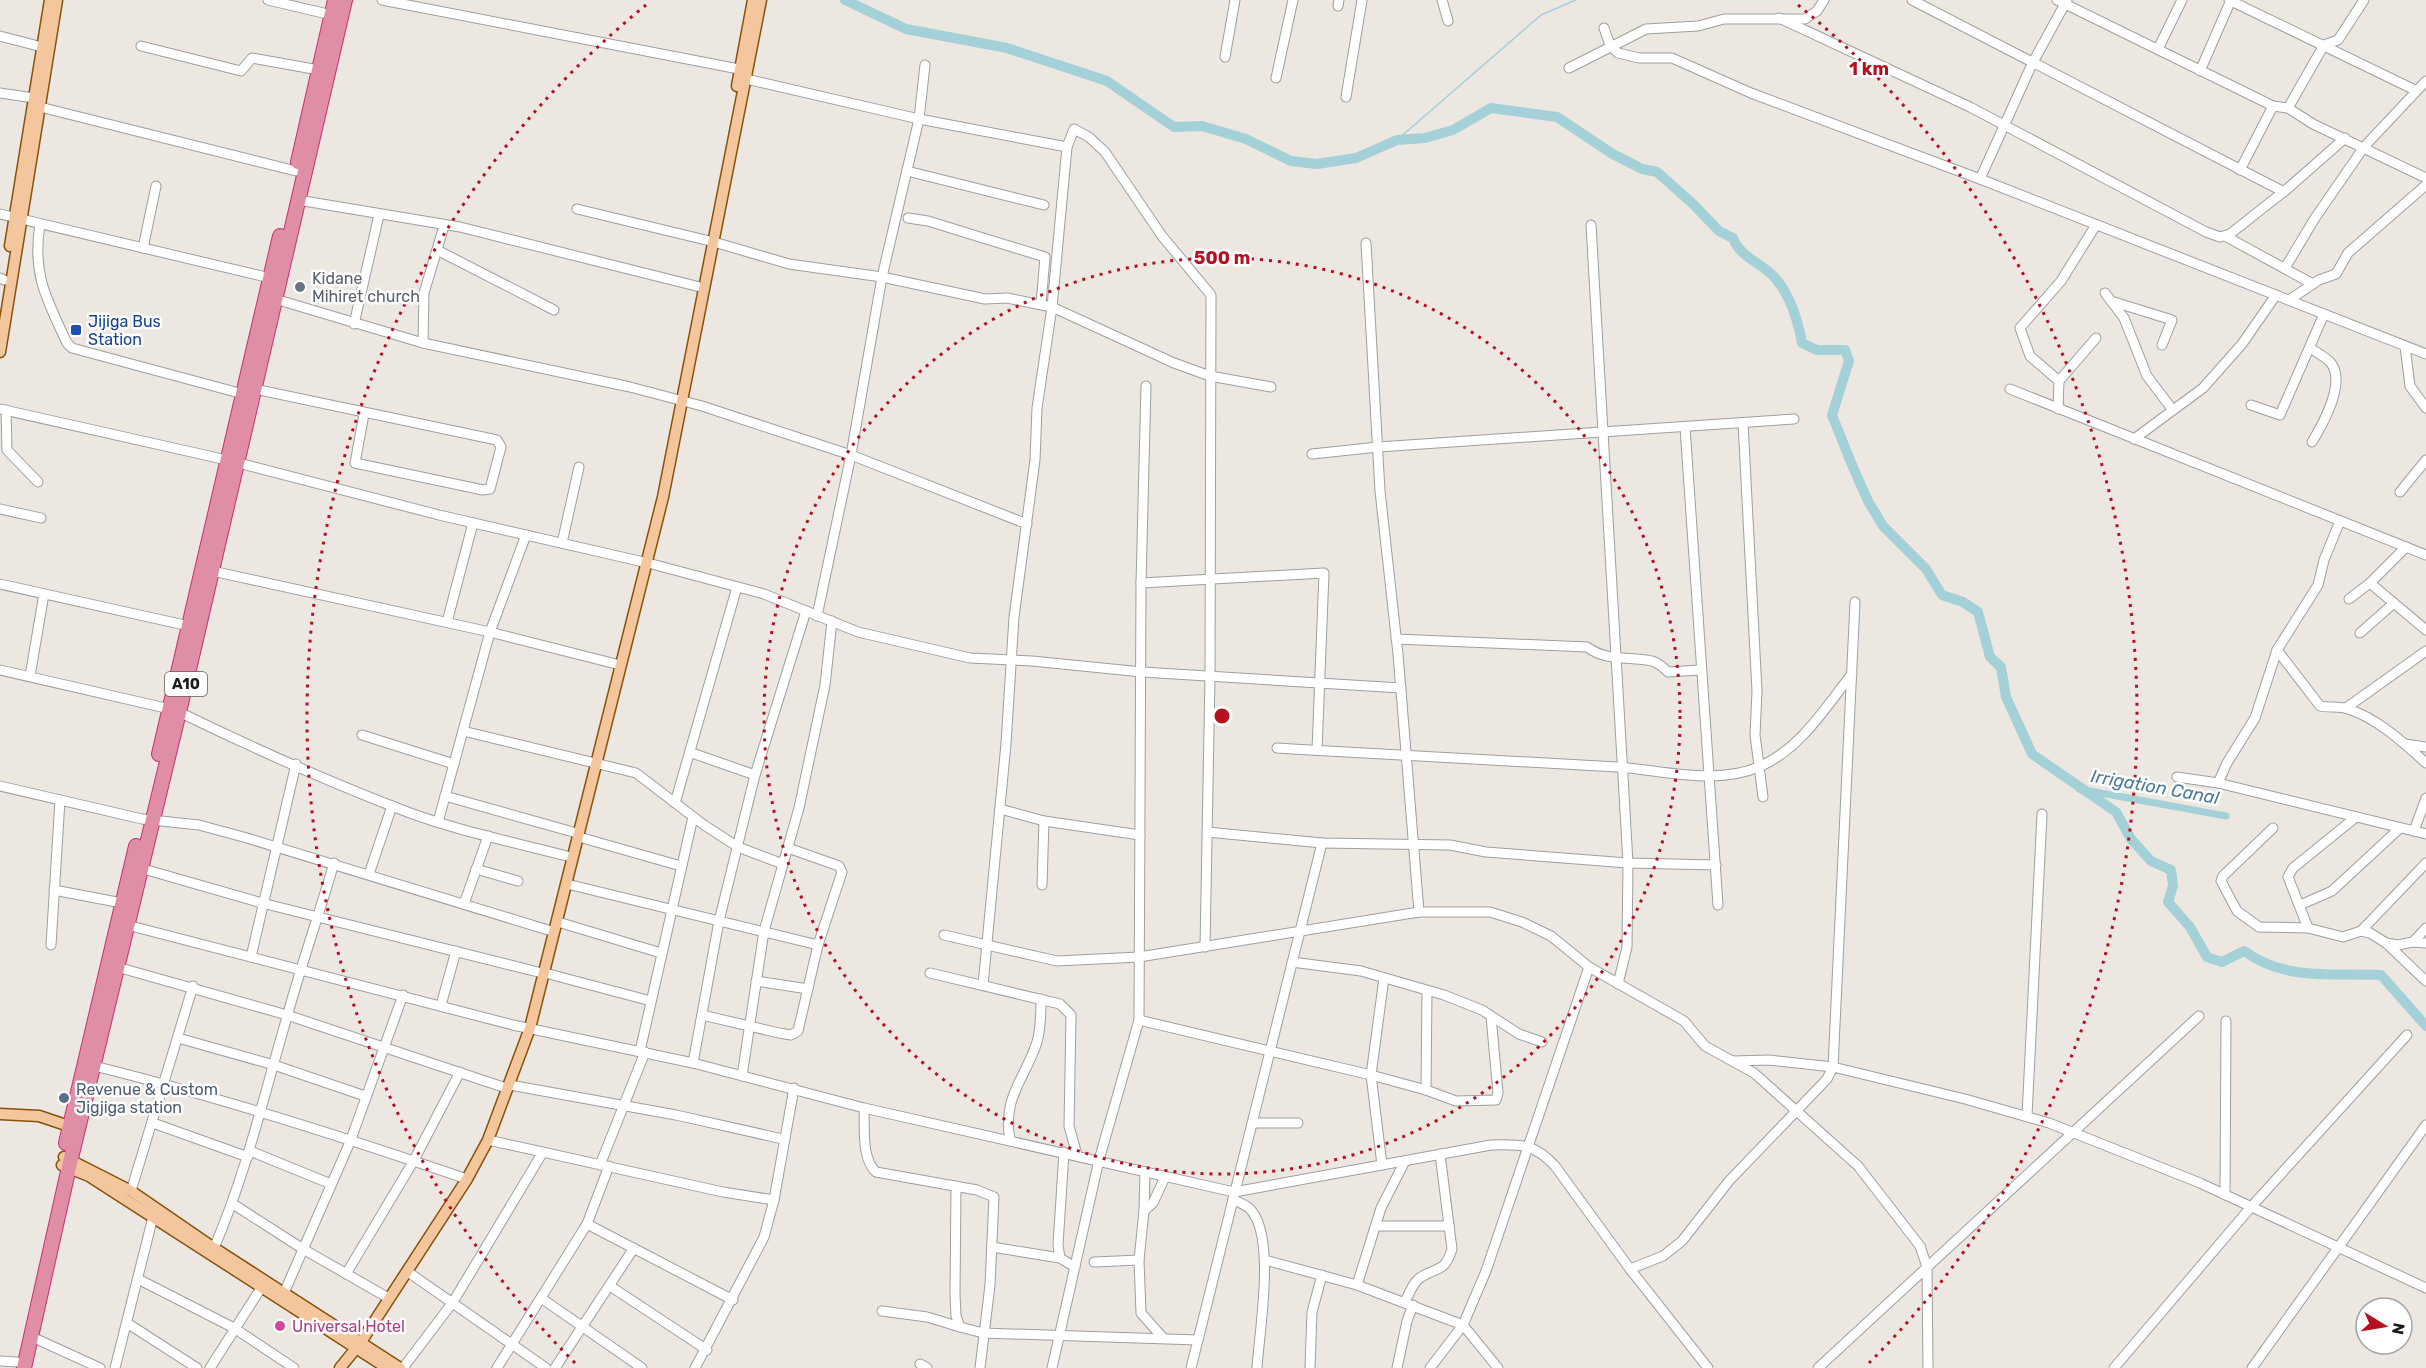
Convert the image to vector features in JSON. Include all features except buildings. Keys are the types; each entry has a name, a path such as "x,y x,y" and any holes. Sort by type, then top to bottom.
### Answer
{"highway":[{"name":"A10","path":"175,711 189,626 275,299 298,200 337,16 335,0"},
{"name":"A10","path":"249,391 270,278 319,70 337,16 345,0"},
{"name":"A10","path":"19,1366 32,1337 122,903 147,820 212,571 232,462"},
{"name":"A10","path":"74,1127 94,1066 140,868 147,820"},
{"name":"A10","path":"19,1366 67,1162"}],"main road":[{"path":"37,102 42,46 50,0"},
{"path":"0,352 18,218 57,0"},
{"path":"744,73 753,0"},
{"path":"541,972 558,922 576,834 645,562 680,400 744,73 761,0"},
{"path":"0,307 2,279 18,218"},
{"path":"680,400 699,287 712,241"},
{"path":"594,762 616,664 645,562"},
{"path":"356,1344 408,1272 488,1140 527,1028 541,972 548,930 567,856 576,834"},
{"path":"340,1368 385,1296 465,1178 507,1086"},
{"path":"0,1114 39,1116 74,1127"},
{"path":"67,1162 131,1191 284,1293 387,1368"},
{"path":"67,1162 261,1288 401,1368"}],"street":[{"path":"268,0 337,16"},
{"path":"382,0 744,73 919,119 1066,147"},
{"path":"1226,57 1235,0"},
{"path":"1275,78 1293,0"},
{"path":"1346,97 1362,0"},
{"path":"1442,0 1448,21"},
{"path":"1569,68 1646,28 1698,26 1724,19 1805,20 1817,11 1824,0"},
{"path":"1912,0 2032,64 2284,192"},
{"path":"2158,49 2182,0"},
{"path":"2200,71 2230,0 2324,45 2422,86 2364,147 2315,218 2285,268"},
{"path":"2288,108 2324,45 2338,40 2364,0"},
{"path":"1980,179 2002,126 2063,1 2200,71 2272,106 2288,108 2313,124 2426,178"},
{"path":"1779,18 1970,107 2002,126 2206,232 2225,236 2313,284"},
{"path":"1604,28 1612,47 1618,53 1639,58 1672,58 1751,93 1980,179 2426,354"},
{"path":"0,36 42,46"},
{"path":"141,46 241,71 252,57 319,70"},
{"path":"817,616 851,455 882,277 919,119 925,64"},
{"path":"0,93 296,171"},
{"path":"2240,170 2272,106"},
{"path":"983,985 1023,523 1035,460 1037,408 1052,306 1066,147 1074,129 1089,137 1105,152 1162,236 1211,295 1210,677 1205,947"},
{"path":"2225,236 2284,192 2345,138"},
{"path":"907,171 1044,205"},
{"path":"2289,300 2313,284 2336,274 2348,253 2426,185"},
{"path":"143,248 156,186"},
{"path":"298,200 540,246 699,287"},
{"path":"577,209 712,241 789,264 882,277 985,299 1007,298 1052,306 1164,359 1210,376 1271,387"},
{"path":"0,214 270,278"},
{"path":"354,324 379,215"},
{"path":"908,218 928,221 1045,257 1041,304"},
{"path":"40,224 35,256 44,293 67,343 72,348 249,391 497,440 501,447 490,489 483,490 355,463 364,414"},
{"path":"1591,225 1628,863 1627,947 1618,984"},
{"path":"2059,381 2030,356 2020,328 2061,281 2096,225"},
{"path":"423,343 424,293 444,226"},
{"path":"1366,243 1378,447 1419,912"},
{"path":"437,250 554,310"},
{"path":"2134,439 2203,388 2242,344 2276,295"},
{"path":"2162,345 2172,320 2108,297 2124,318 2147,376 2172,409"},
{"path":"275,299 423,343 586,377 680,400 851,455 1023,523"},
{"path":"2251,405 2280,415 2324,314"},
{"path":"2058,409 2059,381 2096,339"},
{"path":"2405,346 2410,386 2426,408"},
{"path":"2310,348 2331,363 2335,372 2332,398 2312,442"},
{"path":"1052,1368 1099,1160 1139,1020 1141,583 1146,386"},
{"path":"2010,389 2422,553 2426,544"},
{"path":"38,482 7,450 3,410 232,462 473,523 645,562 737,586 858,632 897,643 970,658 1210,677 1401,688"},
{"path":"1312,454 1378,447 1794,419"},
{"path":"1743,423 1757,691 1755,735 1763,797"},
{"path":"1686,427 1700,670 1718,905"},
{"path":"2400,492 2426,460"},
{"path":"562,543 579,467"},
{"path":"0,508 41,518"},
{"path":"2218,783 2255,718 2277,650 2318,585 2324,560 2340,521"},
{"path":"447,622 473,523"},
{"path":"438,822 490,632 526,535"},
{"path":"2349,599 2370,583 2406,547"},
{"path":"212,571 447,622 616,664"},
{"path":"1141,583 1323,573 1317,750"},
{"path":"2370,583 2426,630"},
{"path":"0,584 189,626"},
{"path":"675,803 692,753 737,586"},
{"path":"30,676 44,594"},
{"path":"1630,1269 1663,1256 1682,1241 1729,1180 1827,1079 1833,1066 1855,602"},
{"path":"2360,633 2394,603"},
{"path":"693,1063 719,921 755,775 806,611"},
{"path":"742,1076 764,931 799,808 825,685 832,621"},
{"path":"1396,639 1587,646 1594,652 1616,658 1654,662 1668,672 1700,670"},
{"path":"2277,650 2320,706 2346,708 2361,714 2404,744 2426,764"},
{"path":"2346,708 2426,651"},
{"path":"0,670 175,711 392,806 438,822 567,856"},
{"path":"1277,747 1709,775 1759,767 1780,756 1801,739 1852,674"},
{"path":"463,731 636,773 693,817 738,847 783,864"},
{"path":"362,735 454,764"},
{"path":"2404,744 2426,747"},
{"path":"692,753 755,775"},
{"path":"250,957 296,764"},
{"path":"2177,777 2218,783 2426,834"},
{"path":"0,786 147,820 199,825 369,874 548,930"},
{"path":"445,796 681,866"},
{"path":"2414,831 2426,798"},
{"path":"51,945 60,800"},
{"path":"369,874 392,806"},
{"path":"1000,809 1044,821 1140,835"},
{"path":"2027,1116 2042,813"},
{"path":"496,1368 587,1224 642,1052 670,910 693,817"},
{"path":"2308,928 2288,877 2293,868 2356,817"},
{"path":"1042,885 1044,821"},
{"path":"2273,828 2223,876 2223,888 2237,911 2259,927 2308,928 2343,937 2361,931 2426,863"},
{"path":"2300,905 2332,891 2400,828"},
{"path":"1207,832 1322,843 1414,847 1450,845 1486,852 1628,863 1716,865"},
{"path":"464,904 488,836"},
{"path":"1191,1368 1322,843"},
{"path":"702,1015 791,1035 798,1031 818,945 841,868 788,848"},
{"path":"214,1248 233,1204 249,1154 287,1015 334,864"},
{"path":"140,868 262,903 651,1001"},
{"path":"476,869 518,881"},
{"path":"567,884 818,945"},
{"path":"54,890 122,903"},
{"path":"944,935 1057,961 1139,957 1419,912 1490,912 1522,922 1551,936 1588,967 1684,1021 1705,1046 1754,1073 1858,1166 1920,1246 1927,1267 1928,1368"},
{"path":"558,922 661,953"},
{"path":"127,925 527,1028 693,1063 864,1108 1099,1160 1234,1196 1249,1208 1254,1216 1265,1260 1257,1368"},
{"path":"2413,942 2426,927"},
{"path":"2361,931 2370,933 2386,943 2426,981"},
{"path":"2386,943 2398,945 2413,942 2426,943"},
{"path":"441,1005 456,951"},
{"path":"1292,962 1361,972 1427,991 1482,1010 1519,1034 1542,1042"},
{"path":"117,967 193,986 507,1086 676,1115 783,1139"},
{"path":"1430,1368 1463,1325 1486,1271 1588,967"},
{"path":"930,973 1060,1004 1071,1015 1069,1126 1077,1155"},
{"path":"1382,1165 1371,1075 1384,978"},
{"path":"756,981 808,989"},
{"path":"131,1191 193,986"},
{"path":"1426,1090 1427,991"},
{"path":"284,1293 350,1142 383,1045 403,995"},
{"path":"1010,1140 1008,1108 1016,1083 1037,1041 1041,999"},
{"path":"1139,1020 1371,1075 1456,1101 1496,1100 1498,1093 1491,1016"},
{"path":"1818,1368 2199,1016"},
{"path":"2225,1195 2226,1021"},
{"path":"2114,1368 2251,1207 2407,1035"},
{"path":"178,1038 274,1065 365,1096"},
{"path":"1733,1061 1769,1060 1833,1066 2027,1116 2073,1132 2225,1195 2426,1288"},
{"path":"94,1066 164,1083 465,1178"},
{"path":"346,1274 413,1162 460,1072"},
{"path":"695,1368 733,1300 764,1237 774,1200 783,1139 794,1088"},
{"path":"864,1108 867,1157 869,1165 876,1172 988,1192 994,1197 990,1286 980,1368"},
{"path":"153,1123 331,1184"},
{"path":"1252,1123 1298,1123"},
{"path":"2252,1368 2426,1125"},
{"path":"488,1140 723,1192 774,1200"},
{"path":"1234,1196 1491,1145 1528,1146 1542,1152 1555,1166 1630,1269 1708,1368"},
{"path":"401,1368 453,1302 543,1152"},
{"path":"1060,1258 1058,1227 1064,1152"},
{"path":"1397,1368 1409,1303 1420,1277 1438,1271 1448,1261 1452,1249 1440,1154"},
{"path":"1357,1286 1381,1208 1405,1161"},
{"path":"1145,1172 1144,1211 1138,1260 1141,1313 1163,1338"},
{"path":"1144,1211 1153,1203 1165,1177"},
{"path":"956,1186 955,1294 956,1316 960,1327"},
{"path":"233,1204 303,1249 385,1296"},
{"path":"115,1368 153,1217"},
{"path":"587,1224 733,1300"},
{"path":"1376,1226 1449,1226"},
{"path":"992,1246 1060,1258 1075,1267"},
{"path":"555,1368 634,1248"},
{"path":"1094,1262 1138,1260"},
{"path":"1265,1260 1322,1275 1409,1303 1463,1325 1498,1368"},
{"path":"408,1272 546,1368"},
{"path":"1310,1368 1312,1312 1322,1275"},
{"path":"138,1279 234,1328 294,1368"},
{"path":"609,1286 706,1350"},
{"path":"210,1368 261,1288"},
{"path":"541,1298 642,1368"},
{"path":"882,1311 927,1317 983,1333 1198,1340"},
{"path":"127,1323 197,1368"},
{"path":"32,1337 99,1368"},
{"path":"0,1361 19,1366"}],"waterway":[{"path":"845,0 906,29 1007,48 1107,81 1174,127 1202,126 1246,139 1291,161 1317,164 1356,158 1397,140 1425,138 1453,130 1491,108 1557,117 1611,153 1642,169 1657,172 1719,231 1733,238 1746,256 1771,273 1786,294 1802,343 1817,350 1845,350 1849,361 1832,415 1868,501 1883,526 1926,569 1942,595 1963,602 1978,612 1990,657 2001,667 2006,697 2032,754 2116,812 2131,839 2151,861 2171,870 2173,886 2168,902 2190,927 2207,957 2222,962 2244,951 2260,961 2292,971 2310,974 2381,975 2426,1026"},
{"path":"1397,140 1541,15 1576,0"},
{"name":"Irrigation Canal","path":"2079,789 2226,816"}],"place":[{"name":"Kidane Mihiret church","path":"300,287"},
{"name":"Jijiga Bus Station","path":"76,330"},
{"name":"Revenue & Custom Jigjiga station","path":"64,1098"},
{"name":"Universal Hotel","path":"280,1326"}]}
